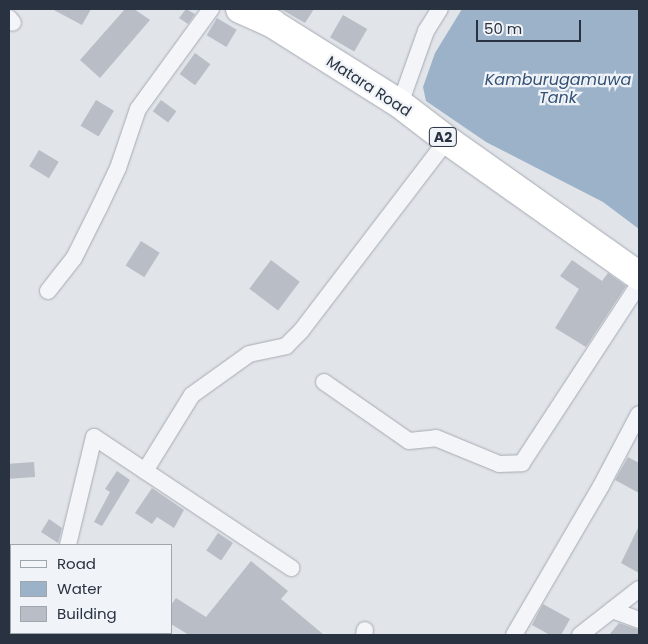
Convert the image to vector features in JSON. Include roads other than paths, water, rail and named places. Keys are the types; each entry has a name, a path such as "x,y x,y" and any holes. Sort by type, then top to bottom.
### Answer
{"highway":[{"name":"Matara Road","path":"240,9 273,24 400,104 447,140 639,276"}],"street":[{"path":"48,291 74,258 103,200 118,168 138,109 211,9"},
{"path":"400,104 426,31 440,9"},
{"path":"145,471 192,395 249,354 286,346 301,330 447,140"},
{"path":"324,382 410,441 436,438 499,464 522,463 639,284"},
{"path":"514,635 601,486 639,414"},
{"path":"68,544 94,437 291,568"},
{"path":"580,635 639,589"},
{"path":"612,610 639,620"}],"water":[{"name":"Kamburugamuwa Tank","path":"462,9 639,9 639,229 603,202 486,142 426,101 423,87 435,53"}]}
